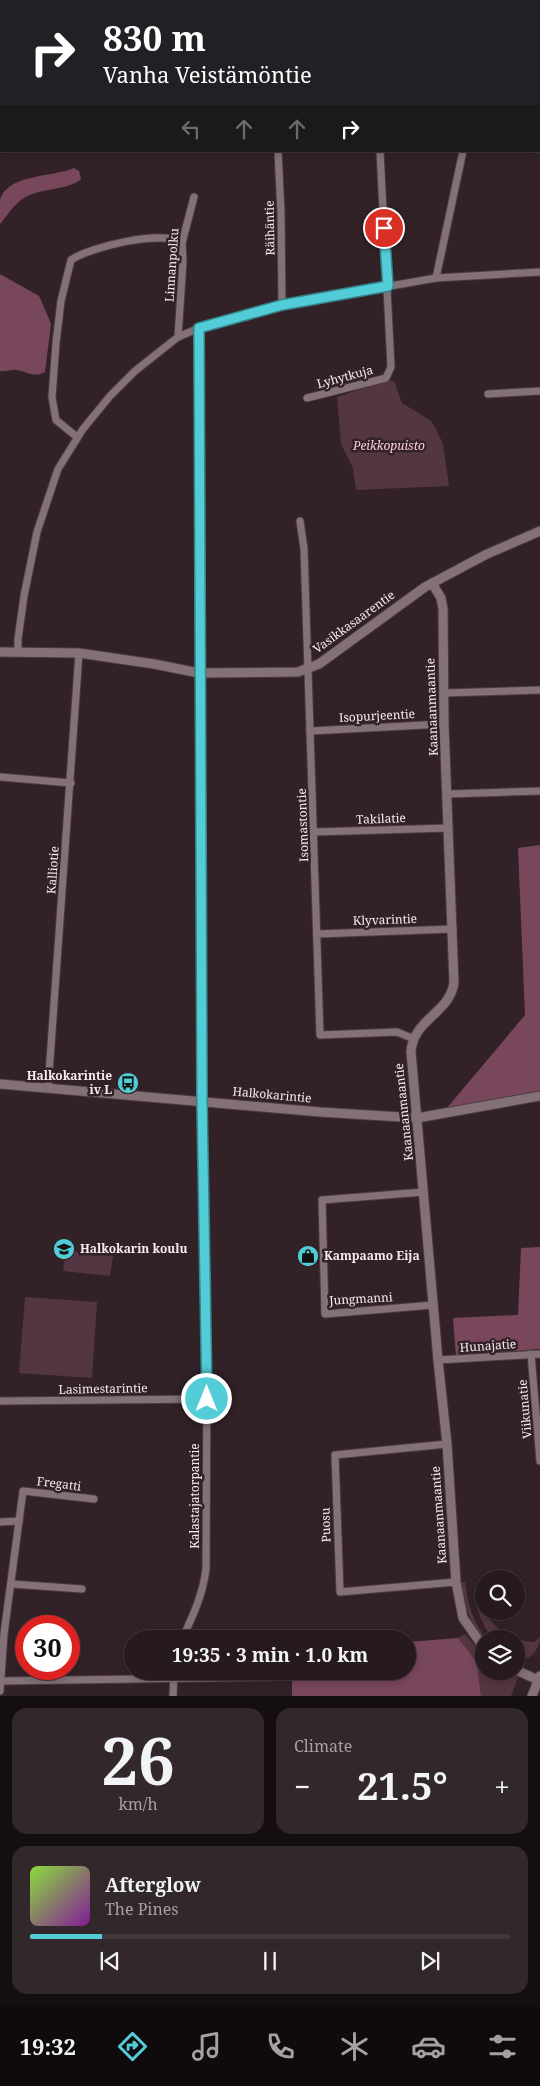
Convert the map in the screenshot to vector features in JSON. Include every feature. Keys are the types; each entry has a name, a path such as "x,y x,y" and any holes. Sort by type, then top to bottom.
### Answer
{"street":[{"name":"Räihäntie","path":"278,152 282,305"},
{"path":"380,152 388,286"},
{"path":"436,278 463,152"},
{"name":"Linnanpolku","path":"178,337 183,261 182,243 194,197"},
{"path":"77,437 56,420 52,397 61,301 71,260 82,252 138,240 160,237 178,240 182,243"},
{"path":"18,652 24,596 37,532 58,469 77,437 116,389 135,371 178,337 199,328 282,305 436,278 540,272"},
{"name":"Lyhytkuja","path":"307,398 386,378 391,367 392,357 388,286"},
{"name":"Kalastajatorpantie","path":"186,1630 204,1588 206,1569 207,1399 202,1101 199,328"},
{"path":"488,394 540,391"},
{"name":"Isomastontie","path":"300,521 304,549 306,669 314,832 320,1035 397,1032 412,1038"},
{"name":"Vasikkasaarentie","path":"0,652 79,653 199,673 292,673 318,664 432,583 485,555 540,531"},
{"name":"Kaanaanmaantie","path":"432,583 441,598 442,609 444,724 454,983 452,993 445,1004 412,1038 411,1052 447,1444 456,1582 463,1618 475,1635"},
{"name":"Kalliotie","path":"48,1088 79,653"},
{"path":"444,693 540,690"},
{"name":"Isopurjeentie","path":"310,731 444,724"},
{"path":"0,777 71,783"},
{"path":"448,794 540,791"},
{"name":"Takilatie","path":"314,832 448,828"},
{"name":"Klyvarintie","path":"317,934 453,929"},
{"name":"Halkokarintie","path":"0,1084 417,1118 540,1096"},
{"name":"Jungmanni","path":"424,1192 322,1200 325,1314 433,1305"},
{"name":"Viikunatie","path":"531,1354 540,1461"},
{"name":"Hunajatie","path":"438,1360 540,1354"},
{"name":"Lasimestarintie","path":"0,1401 207,1399"},
{"name":"Puosu","path":"447,1444 335,1454 340,1592 456,1582"},
{"name":"Fregatti","path":"0,1691 2,1634 12,1584 23,1491 94,1499"},
{"path":"0,1522 19,1521"},
{"path":"12,1584 82,1589"},
{"path":"525,1673 539,1678 532,1696"},
{"path":"0,1681 124,1677"},
{"path":"173,1696 174,1680"}],"green space":[{"name":"Peikkopuisto","path":"386,380 394,381 402,403 430,420 435,427 443,444 449,486 356,490 353,468 341,444 337,397"},
{"path":"66,1250 113,1256 110,1276 63,1271"},
{"path":"25,1297 97,1302 92,1378 19,1373"},
{"path":"465,1582 472,1612 481,1630 477,1630 475,1627 466,1607 461,1583"},
{"path":"482,1620 490,1620 500,1630 487,1630"},
{"path":"465,1634 475,1646 475,1659 458,1638"},
{"path":"540,1637 535,1652 528,1658 525,1657 525,1640 534,1642"},
{"path":"479,1680 517,1680 511,1696 481,1696"}],"shaded area":[{"path":"74,168 79,171 81,179 76,183 28,196 15,205 0,224 0,200 4,192 12,185"},
{"path":"0,274 39,296 51,324 45,372 41,374 34,375 17,370 0,371"},
{"path":"540,845 540,1092 447,1108 525,1015 518,848"},
{"path":"540,1247 540,1349 456,1356 453,1318 518,1315 521,1248"},
{"path":"458,1638 475,1659 475,1680 479,1680 481,1696 292,1696 292,1680 416,1680 416,1641"}],"place":[{"name":"Halkokarintie iv L","path":"128,1083"},
{"name":"Halkokarin koulu","path":"64,1249"},
{"name":"Kampaamo Eija","path":"308,1256"}],"route":[{"path":"207,1399 202,1101 199,328 274,309 282,305 388,286 384,228"}]}
